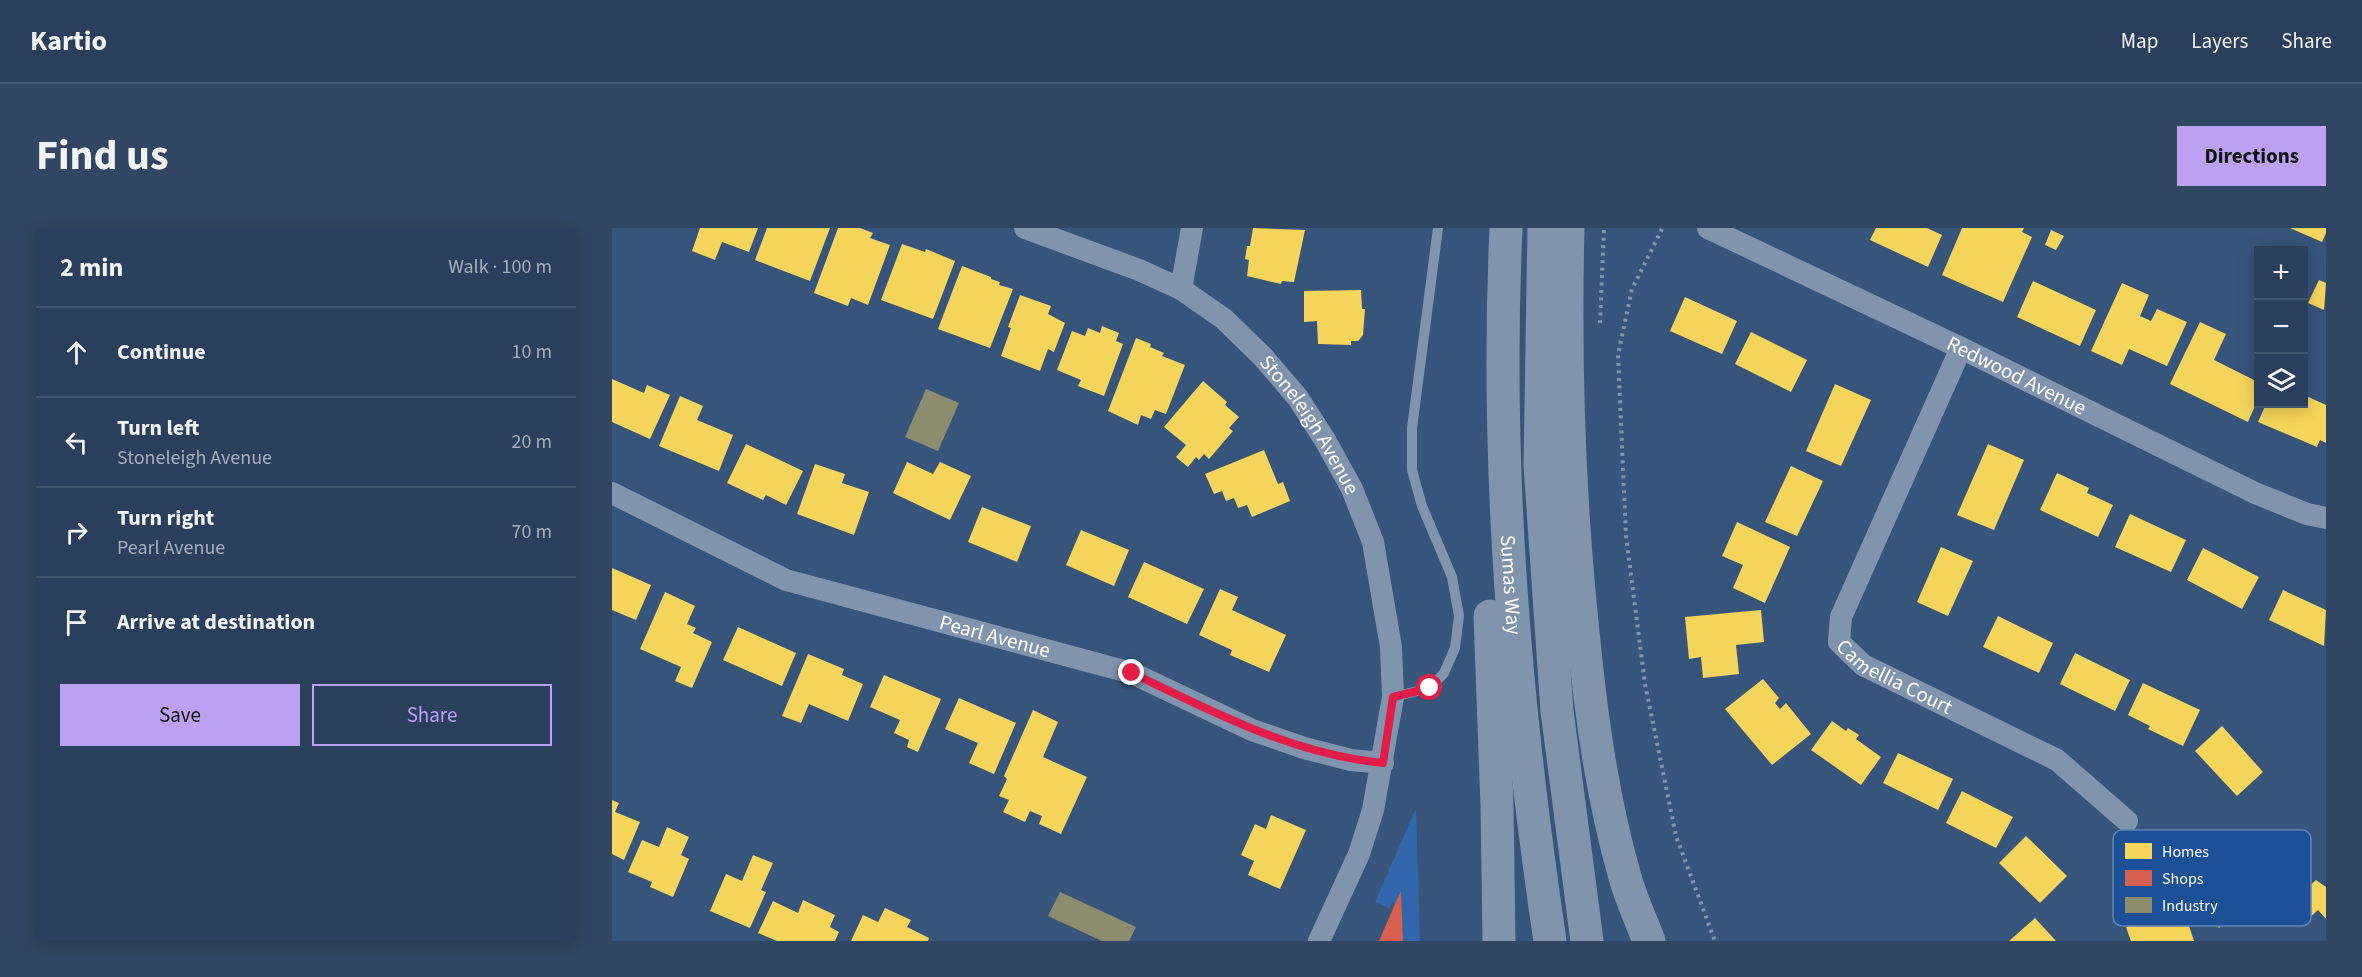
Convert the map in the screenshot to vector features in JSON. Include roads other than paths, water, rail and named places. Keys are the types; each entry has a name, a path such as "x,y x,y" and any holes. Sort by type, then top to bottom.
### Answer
{"highway":[{"path":"1491,228 1482,392 1484,521 1496,783 1499,941"},
{"name":"Sumas Way","path":"1506,228 1503,312 1508,553 1515,659 1533,826 1550,941"},
{"name":"Sumas Way","path":"1544,228 1540,465 1557,711 1587,941"},
{"path":"1568,228 1566,301 1570,494 1588,695 1610,820 1625,879 1649,941"}],"street":[{"name":"Stoneleigh Avenue","path":"1025,228 1139,270 1181,289 1224,319 1263,357 1298,398 1352,489 1373,542 1391,647 1393,697 1373,810 1359,854 1319,941"},
{"path":"1181,289 1192,228"},
{"name":"Redwood Avenue","path":"1708,228 1961,348 2255,493 2307,514 2326,518"},
{"name":"Camellia Court","path":"1961,348 1841,616 1839,642 1863,665 2057,760 2127,821"},
{"name":"Pearl Avenue","path":"612,493 786,580 1132,673 1252,730 1337,756 1383,763"}],"lane":[{"path":"1393,697 1430,688 1444,673 1455,648 1459,616 1452,578 1422,506 1412,470 1412,428 1438,228"}]}
